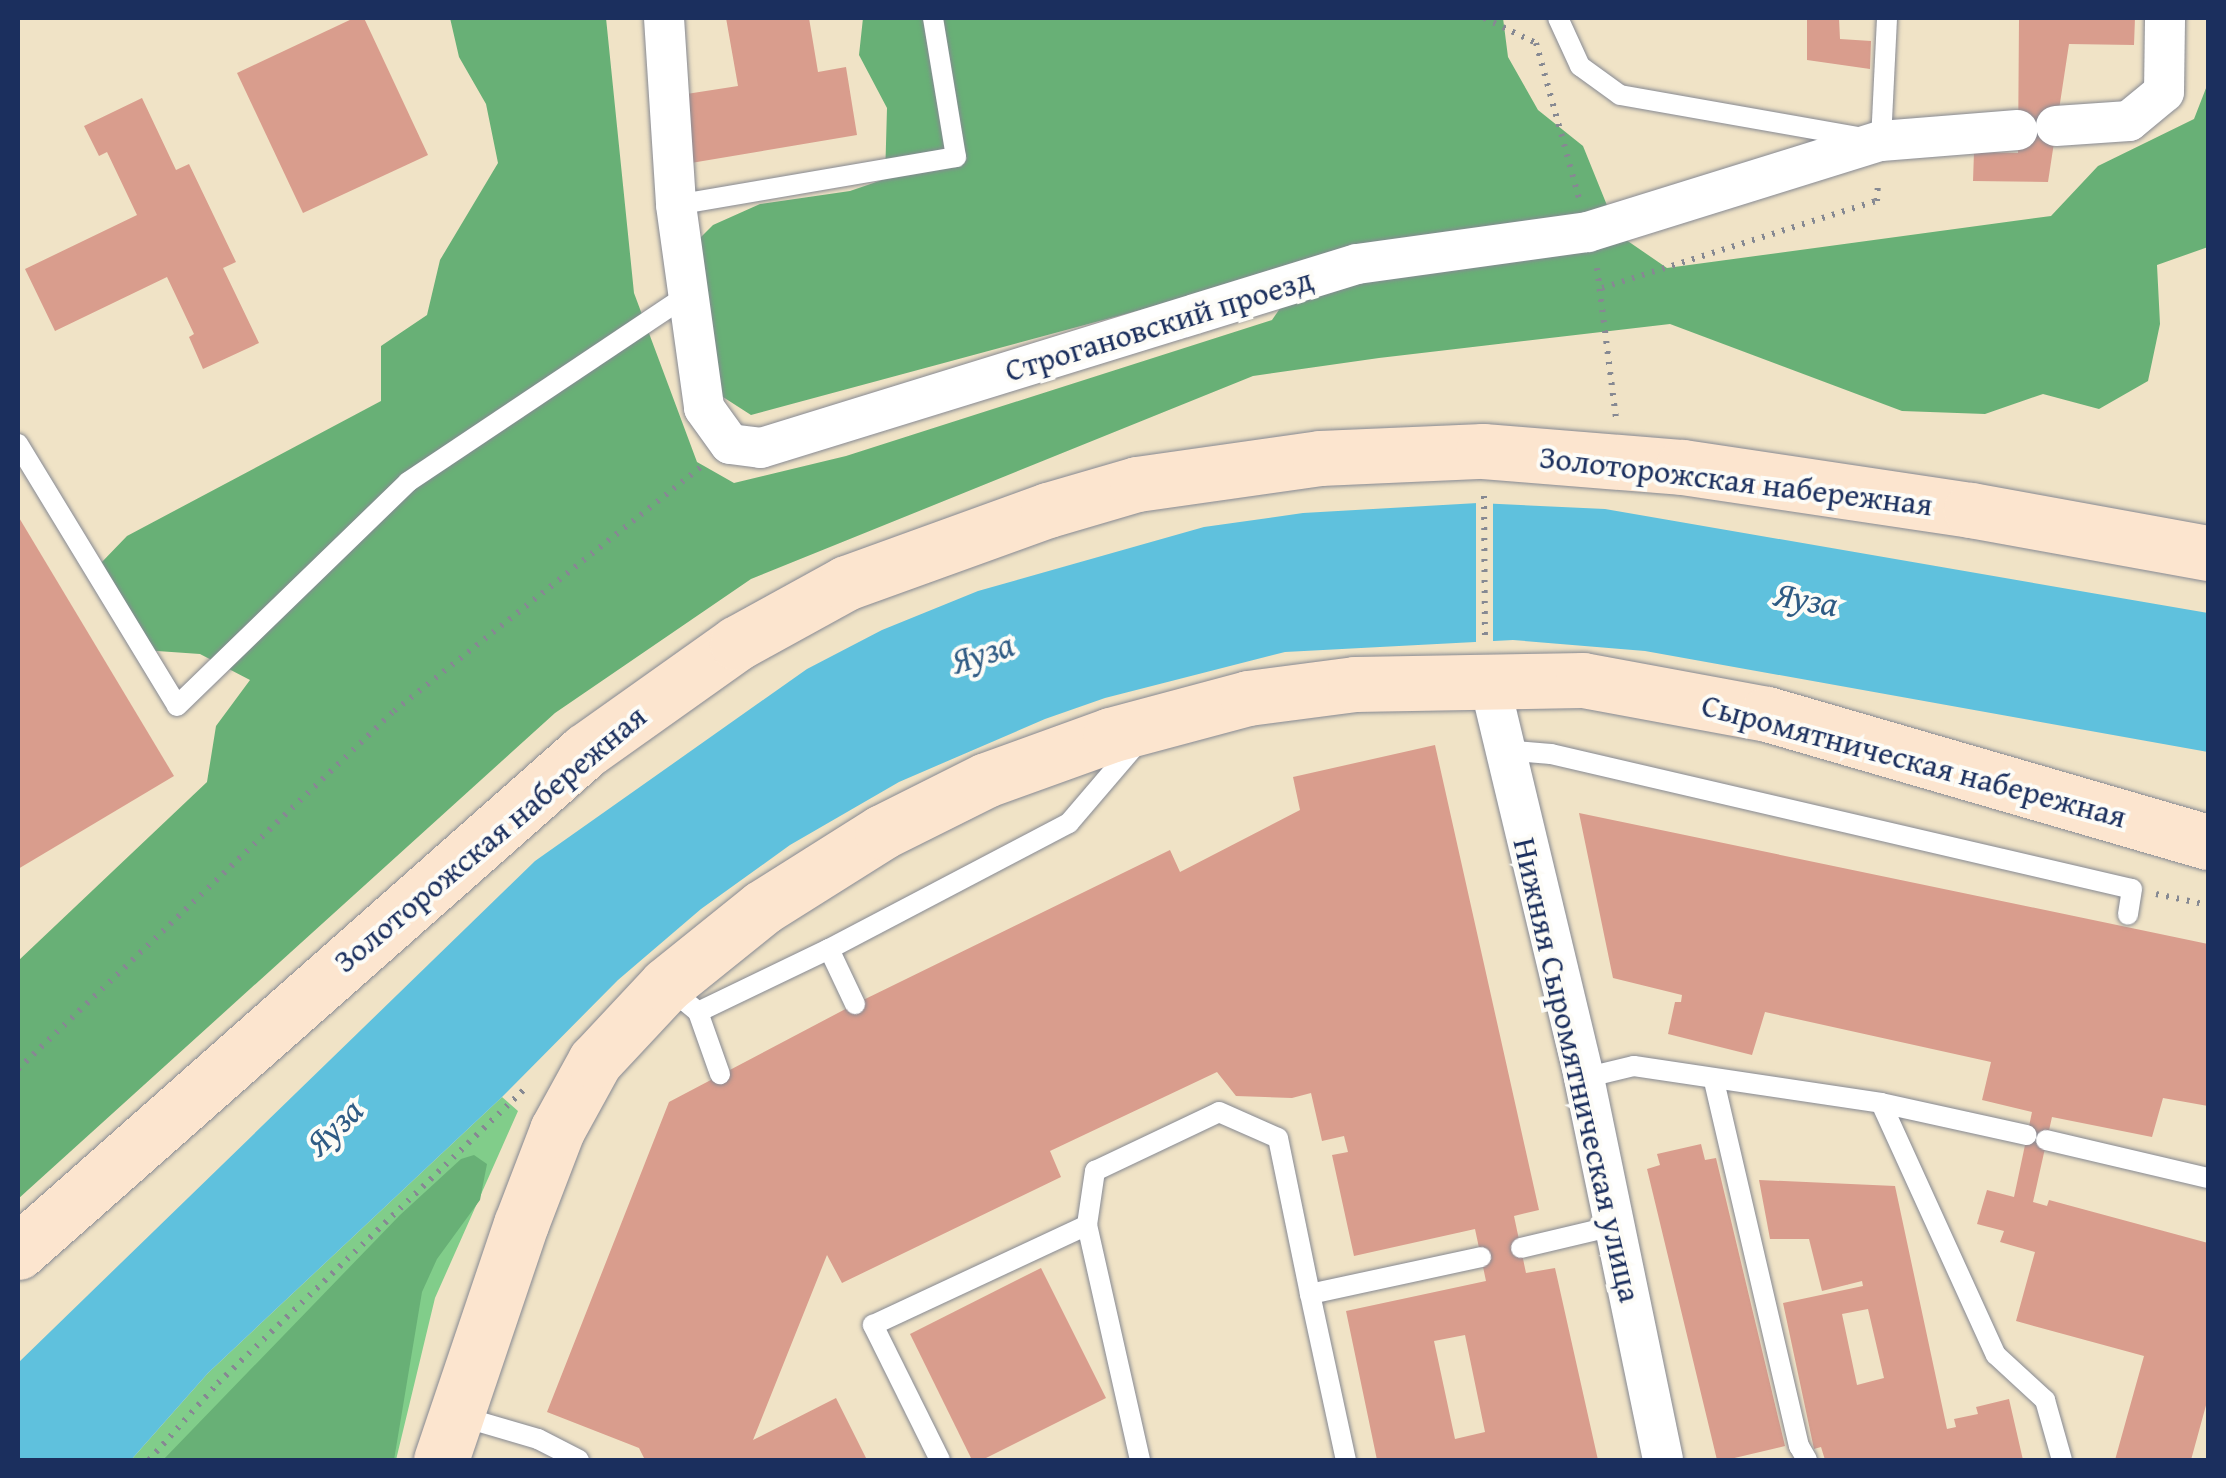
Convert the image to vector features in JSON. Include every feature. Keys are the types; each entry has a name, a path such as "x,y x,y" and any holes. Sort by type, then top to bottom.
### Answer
{"main road":[{"name":"Золоторожская набережная","path":"18,1252 357,948 600,740 737,643 846,584 1048,510 1138,484 1320,458 1483,451 1683,467 1971,510 2208,553"},
{"name":"Сыромятническая набережная","path":"467,1436 557,1130 595,1061 682,998 763,906 882,832 986,780 1157,719 1248,698 1355,684 1487,658 1767,714 2208,842"}],"street":[{"path":"664,18 676,204 704,408 730,444"},
{"name":"Строгановский проезд","path":"730,444 761,448 1358,264 1588,232 1881,140 2129,121 2164,92 2169,22"},
{"name":"Нижняя Сыромятническая улица","path":"1487,658 1504,750 1584,1078 1663,1460"}],"lane":[{"path":"676,204 956,157 933,18"},
{"path":"1558,18 1580,66 1620,95 1881,140 1887,18"},
{"path":"18,444 177,706 408,482 689,294"},
{"path":"720,1074 682,998 829,949 1070,823 1157,719"},
{"path":"1504,750 1551,754 2132,889 2128,915"},
{"path":"829,949 856,1004"},
{"path":"1584,1078 1634,1066 1714,1081 1882,1103 2208,1178"},
{"path":"1714,1081 1800,1446 1807,1460"},
{"path":"1882,1103 1996,1355 2045,1400 2062,1460"},
{"path":"1138,1460 1087,1225 1095,1170 1219,1112 1278,1138 1346,1460"},
{"path":"940,1460 874,1326 1087,1225"},
{"path":"1520,1248 1614,1226"},
{"path":"1310,1294 1480,1256"},
{"path":"467,1436 538,1439 572,1458"}],"path":[{"path":"1484,18 1536,43 1588,232"},
{"path":"1616,420 1602,288 1877,201 1881,140"},
{"path":"18,1069 394,710 730,444"},
{"path":"1484,495 1487,658"},
{"path":"2132,889 2208,905"}],"green space":[{"path":"450,18 606,18 634,293 697,462 734,483 846,456 1272,320 1283,304 1270,275 751,415 681,370 675,263 713,225 760,204 850,191 885,179 887,108 859,55 863,18 1503,18 1508,57 1538,110 1583,146 1619,235 1667,268 2051,216 2098,166 2194,119 2208,83 2208,247 2157,265 2160,324 2148,381 2099,409 2043,394 1985,414 1902,411 1670,324 1379,358 1253,376 751,579 555,713 18,1199 18,961 207,782 216,726 250,680 200,654 143,650 100,564 127,536 381,401 381,346 427,315 440,260 498,163 486,104 459,57"},
{"path":"502,1097 518,1111 435,1298 396,1460 131,1460 208,1373"},
{"path":"474,1155 487,1164 480,1200 437,1259 422,1292 394,1460 163,1460 400,1215 461,1159"}],"water":[{"name":"Яуза","path":"1478,503 1605,509 2208,613 2208,752 1645,651 1513,640 1285,652 1105,698 1045,719 899,782 790,845 701,909 618,980 502,1097 208,1373 131,1460 18,1460 18,1363 535,861 807,669 882,630 978,591 1204,527 1303,513"}],"pier":[{"path":"1476,498 1493,498 1493,646 1476,646"}],"building":[{"path":"354,18 364,18 428,155 303,213 237,73"},
{"path":"726,18 809,18 818,72 846,67 857,135 691,163 680,95 738,86"},
{"path":"1807,18 1839,18 1840,39 1871,41 1870,69 1807,60"},
{"path":"2019,18 2135,18 2134,45 2069,44 2048,182 1973,181 1974,152 2018,153"},
{"path":"142,98 176,170 189,164 236,262 223,268 259,343 203,369 189,337 194,334 167,277 55,331 25,269 137,215 107,152 99,156 84,126"},
{"path":"18,516 174,776 18,869"},
{"path":"1435,745 1539,1210 1514,1216 1526,1273 1555,1268 1598,1460 1377,1460 1346,1311 1486,1281 1475,1229 1354,1256 1332,1155 1348,1152 1344,1136 1322,1141 1311,1093 1292,1098 1236,1096 1217,1072 1050,1151 1061,1177 842,1283 827,1255 753,1440 836,1398 867,1460 645,1460 639,1448 547,1412 669,1102 855,1004 1170,850 1180,872 1300,810 1293,777","holes":["1465,1335 1485,1432 1455,1439 1434,1341"]},
{"path":"1579,813 2208,944 2208,1106 2163,1098 2152,1137 2052,1117 2033,1202 2047,1206 2049,1200 2208,1243 2208,1398 2191,1460 2115,1460 2144,1356 2016,1321 2035,1252 2000,1242 2004,1231 1977,1224 1987,1190 2014,1197 2032,1112 1982,1100 1991,1062 1765,1012 1752,1055 1668,1034 1675,1002 1681,1002 1682,995 1613,978"},
{"path":"1701,1144 1705,1160 1716,1158 1785,1446 1726,1460 1717,1460 1647,1169 1660,1165 1657,1154"},
{"path":"1759,1180 1895,1186 1947,1429 1956,1427 1954,1419 1978,1414 1976,1407 2009,1399 2023,1460 1825,1460 1821,1447 1814,1449 1783,1303 1863,1286 1862,1281 1822,1291 1809,1239 1770,1239","holes":["1868,1309 1884,1378 1857,1385 1842,1314"]},
{"path":"1041,1268 1106,1398 982,1460 972,1460 910,1334"}]}
